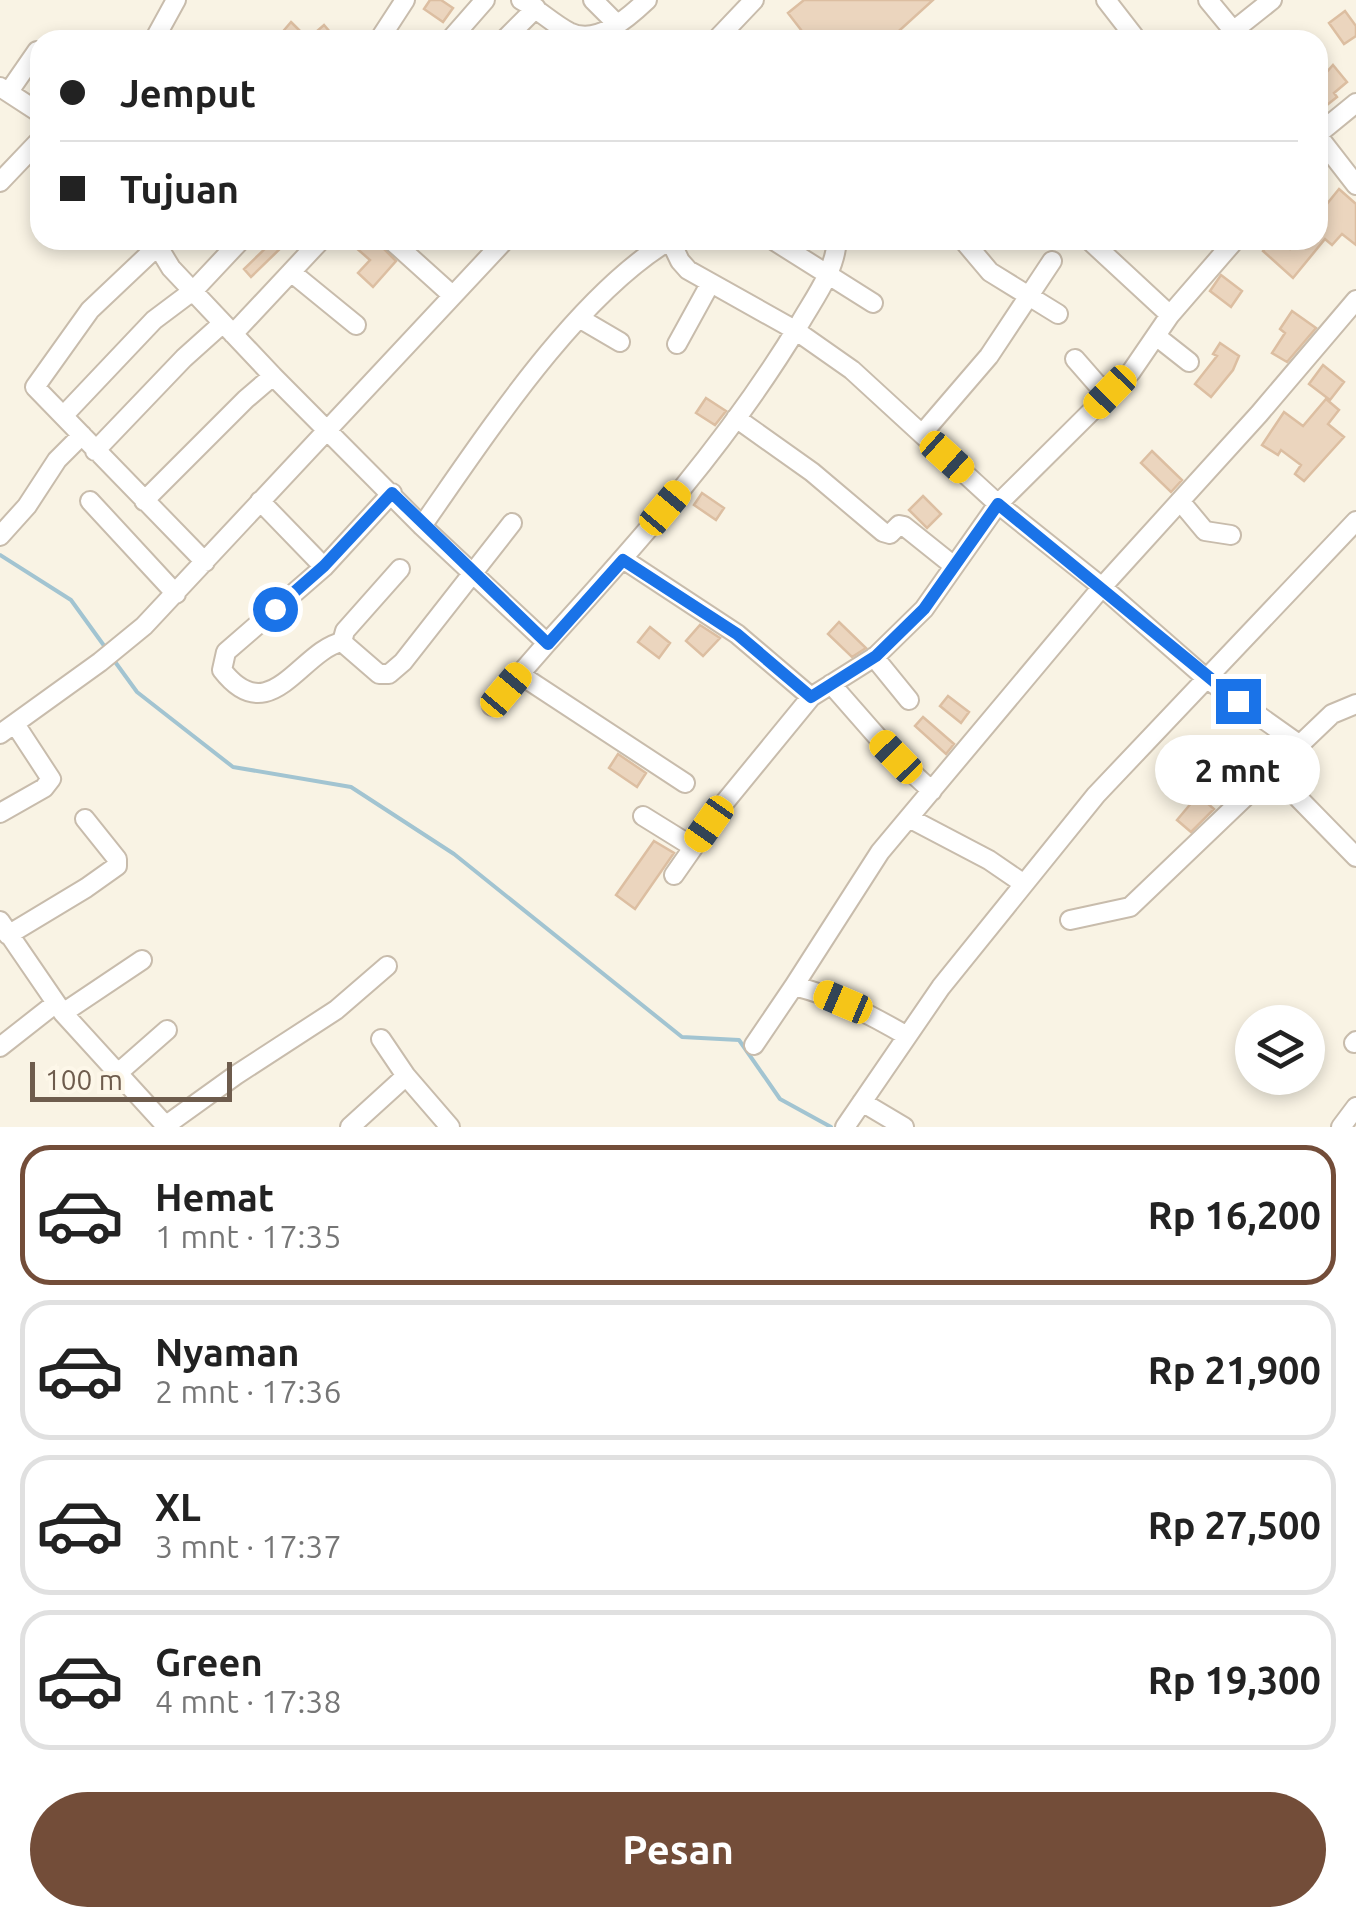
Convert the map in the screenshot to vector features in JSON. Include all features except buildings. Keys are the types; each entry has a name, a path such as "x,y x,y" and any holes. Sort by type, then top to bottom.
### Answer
{"street":[{"path":"160,30 176,0"},
{"path":"389,30 406,0"},
{"path":"459,30 485,0"},
{"path":"593,0 618,25"},
{"path":"606,30 618,25 647,0"},
{"path":"726,30 754,0"},
{"path":"1106,0 1129,30"},
{"path":"1208,0 1233,30"},
{"path":"1242,30 1272,0"},
{"path":"511,30 528,4 559,30"},
{"path":"30,59 5,88 30,106"},
{"path":"1328,131 1356,103"},
{"path":"1328,149 1352,172"},
{"path":"0,182 30,150"},
{"path":"150,250 90,310 35,385 205,562"},
{"path":"164,250 194,290 273,376 330,429 422,526 548,644"},
{"path":"64,415 154,320 194,290 231,250"},
{"path":"95,451 184,358 228,328 311,250"},
{"path":"402,250 452,295"},
{"path":"0,813 44,788 51,779 7,729 100,662 176,594 496,250"},
{"path":"422,526 496,422 579,318 652,250"},
{"path":"675,250 680,261 710,284 796,330 852,370 998,504 1102,587 1207,679 1300,746"},
{"path":"788,250 874,303"},
{"path":"492,706 623,560 736,418 828,276 834,250"},
{"path":"972,250 990,272 1058,314"},
{"path":"1100,250 1170,315"},
{"path":"674,875 725,802 811,697 874,657 924,609 998,504 1131,372 1170,315 1226,250"},
{"path":"922,434 989,356 1052,262"},
{"path":"291,272 356,325"},
{"path":"678,344 710,284"},
{"path":"754,1045 880,852 1102,587 1356,300"},
{"path":"579,318 620,342"},
{"path":"1156,336 1189,362"},
{"path":"1074,359 1110,392"},
{"path":"144,501 273,376"},
{"path":"736,418 812,472 883,532 890,534 899,525 904,526 954,566"},
{"path":"0,536 43,478 82,436"},
{"path":"392,493 324,566 226,652 222,670 241,688 252,691 273,690 288,682 327,649 342,642 346,631 400,568"},
{"path":"90,500 176,594"},
{"path":"260,501 324,566"},
{"path":"1180,501 1206,531 1232,535"},
{"path":"904,1127 854,1114 941,987 1096,795 1356,520"},
{"path":"342,642 379,674 389,674 475,575 512,524"},
{"path":"623,560 737,634 811,697"},
{"path":"874,657 909,700"},
{"path":"519,674 685,783"},
{"path":"831,684 885,746 932,791"},
{"path":"1070,920 1130,908 1332,714 1356,704"},
{"path":"1272,771 1356,857"},
{"path":"643,816 693,847"},
{"path":"909,818 989,860 1024,884"},
{"path":"85,820 117,858 117,866 86,888 4,928 60,1008 166,1126 236,1074 336,1010 387,966"},
{"path":"0,1047 142,960"},
{"path":"794,986 868,1013 907,1036"},
{"path":"118,1073 167,1030"},
{"path":"381,1039 406,1076 450,1127"},
{"path":"350,1127 406,1076"},
{"path":"1341,1127 1356,1108"}],"waterway":[{"path":"0,555 71,600 105,647"},
{"path":"113,659 137,692 233,767 351,787 454,854 682,1037 739,1040 780,1099 831,1127"}],"route":[{"path":"275,609 324,566 392,493 548,644 623,560 737,634 811,697 876,656 924,609 998,504 1238,701"}]}
